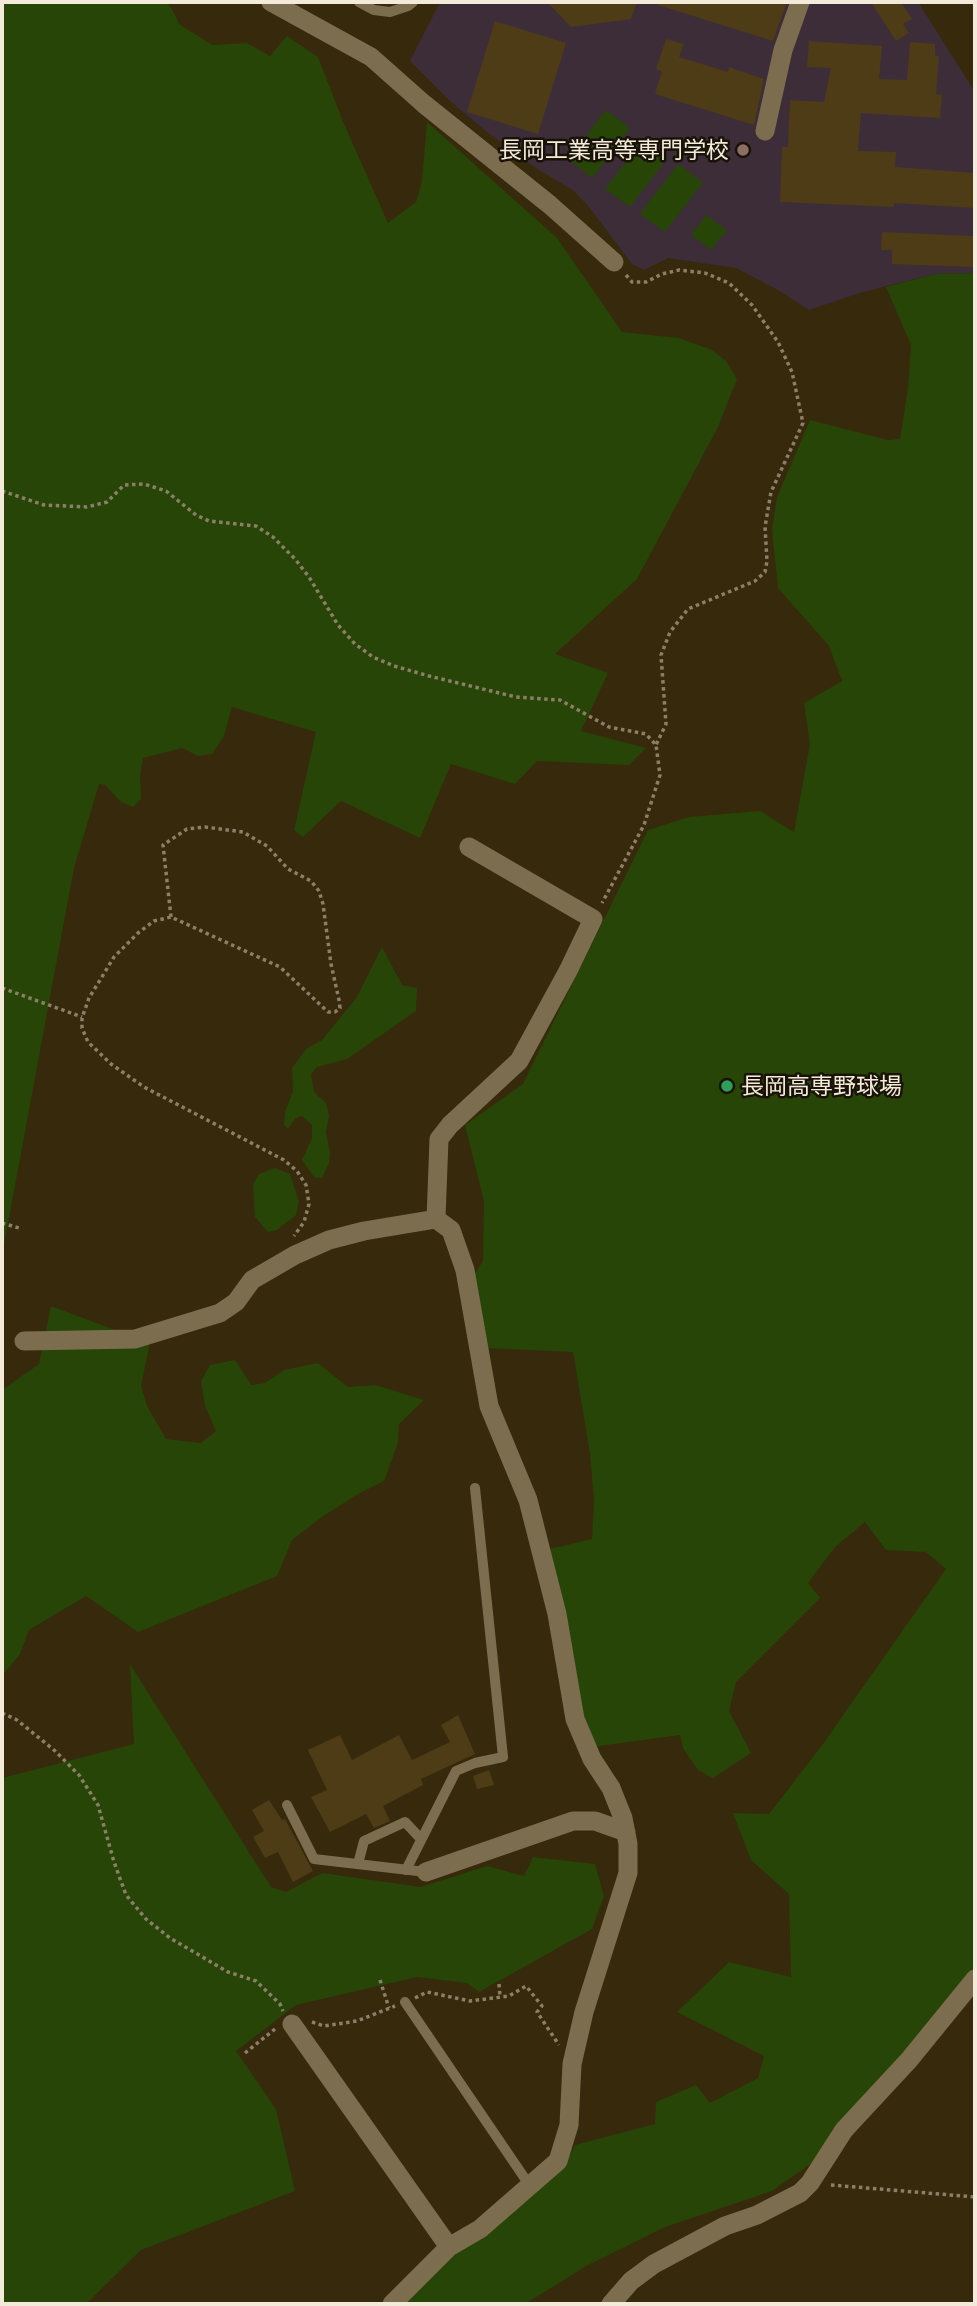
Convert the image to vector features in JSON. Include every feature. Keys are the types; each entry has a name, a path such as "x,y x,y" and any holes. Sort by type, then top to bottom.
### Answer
{"street":[{"path":"271,2 371,57 550,205 614,262"},
{"path":"765,131 783,50 800,2"},
{"path":"436,1219 439,1139 450,1125 519,1061 593,919 468,846"},
{"path":"24,1341 135,1339 220,1313 236,1302 252,1280 328,1240 436,1219 452,1230 465,1270 489,1406 528,1500 557,1614 575,1719 592,1759 611,1788 623,1818 628,1873 584,2012 572,2064 569,2125 558,2161 480,2230 449,2247 393,2304"},
{"path":"416,1871 573,1821 595,1821 626,1832"},
{"path":"611,2304 631,2281 654,2264 725,2226 757,2215 800,2193 810,2183 844,2130 909,2060 975,1979"},
{"path":"292,2024 449,2247"}],"lane":[{"path":"359,2 374,10 390,12 413,2"},
{"path":"287,1805 314,1859 416,1871 421,1839 456,1771 475,1763 503,1757 475,1488"},
{"path":"359,1864 364,1841 405,1822 421,1839"},
{"path":"405,2002 530,2186"}],"path":[{"path":"593,919 644,825 660,775 656,745 666,724 661,655 670,632 688,609 755,581 765,572 765,527 771,492 803,423 792,372 778,342 752,305 729,283 705,273 679,270 646,282 632,282 614,262"},
{"path":"2,491 44,505 87,508 107,502 124,485 144,484 166,491 209,521 256,526 273,537 309,576 338,625 355,644 373,657 429,676 516,697 560,700 609,726 646,734 656,745"},
{"path":"172,917 163,845 187,829 205,827 243,832 267,846 288,869 312,881 319,891 340,1007 335,1013 328,1012 280,967 172,917 154,921 114,957 89,998 82,1018 82,1028 88,1042 111,1064 192,1113 284,1160 297,1171 306,1185 309,1204 304,1222 294,1236 286,1241"},
{"path":"2,988 82,1018"},
{"path":"2,1223 19,1228"},
{"path":"2,1713 17,1720 54,1750 79,1775 98,1805 126,1895 146,1919 170,1938 228,1972 256,1980 280,2004 292,2024"},
{"path":"380,1980 390,2008"},
{"path":"499,1984 500,1997"},
{"path":"810,2183 975,2197"}],"shaded area":[{"name":"長岡工業高等専門学校","path":"440,2 918,2 975,92 975,273 935,274 863,292 809,310 736,268 668,258 644,270 632,264 574,191 536,168 487,132 450,101 410,61"}],"green space":[{"path":"2,2 168,2 180,25 213,45 247,43 270,56 287,36 318,57 388,223 416,202 422,181 427,122 557,238 622,332 679,338 712,350 726,361 737,379 718,427 637,579 555,654 608,673 581,731 646,748 629,765 537,761 515,784 451,764 420,838 341,801 303,837 294,830 316,732 232,707 224,736 212,754 198,756 182,748 143,758 140,776 141,799 133,807 121,802 105,785 99,784 74,868 3,1250"},
{"path":"606,110 630,128 592,178 568,159"},
{"path":"643,139 668,157 630,207 605,189"},
{"path":"678,164 703,182 665,232 640,214"},
{"path":"706,215 727,230 711,250 691,235"},
{"path":"975,273 975,1968 812,2163 772,2191 665,2227 588,2265 525,2304 400,2304 451,2253 483,2239 566,2163 575,2145 655,2124 656,2102 696,2085 710,2103 758,2078 764,2056 677,2012 729,1962 791,1977 789,1894 751,1860 733,1813 769,1814 820,1748 946,1569 926,1552 886,1550 865,1522 835,1547 808,1583 820,1598 736,1682 729,1711 751,1753 713,1778 698,1770 683,1748 680,1735 592,1747 584,1723 550,1549 592,1539 594,1500 590,1454 573,1352 486,1348 474,1275 483,1261 484,1201 465,1125 523,1084 648,830 689,817 760,811 794,832 810,744 804,703 842,681 829,646 778,588 772,530 777,497 810,420 888,440 900,439 911,345 886,287 935,274"},
{"path":"382,947 402,985 417,988 416,1011 347,1059 317,1067 311,1074 314,1092 326,1103 329,1115 326,1132 329,1163 322,1178 314,1177 302,1160 312,1138 312,1125 302,1116 296,1118 288,1129 284,1125 285,1112 293,1091 292,1068 306,1049 322,1040 357,997"},
{"path":"275,1168 290,1174 299,1201 296,1215 277,1230 268,1232 255,1217 253,1184 259,1174"},
{"path":"51,1306 150,1343 141,1386 147,1406 166,1439 201,1443 216,1431 205,1406 201,1381 210,1365 235,1360 251,1385 265,1383 284,1370 318,1363 348,1387 375,1385 424,1400 399,1424 398,1443 384,1481 322,1517 292,1540 277,1576 138,1632 86,1596 29,1630 20,1654 2,1676 2,1390 39,1364"},
{"path":"130,1664 271,1887 286,1892 322,1873 421,1887 487,1866 524,1876 533,1857 595,1864 604,1896 592,1929 479,1992 467,1983 417,1977 296,2005 236,2051 276,2109 295,2191 141,2250 86,2304 2,2304 2,1778 134,1744"}],"building":[{"path":"547,2 637,2 631,19 571,27"},
{"path":"659,2 787,2 773,41 658,5"},
{"path":"871,2 901,2 912,19 903,24 909,33 896,41"},
{"path":"495,21 566,43 538,134 467,112"},
{"path":"666,39 684,44 679,57 728,72 729,67 764,79 754,125 655,94 662,71 656,69"},
{"path":"809,41 882,46 879,79 907,80 910,42 935,44 935,56 939,56 936,94 942,95 940,118 861,113 858,151 896,152 895,167 975,173 975,208 894,203 894,207 780,202 782,147 788,147 790,100 824,102 831,68 807,67"},
{"path":"882,232 975,236 975,267 892,264 892,250 881,250"},
{"path":"458,1715 475,1754 421,1779 423,1785 383,1806 390,1821 374,1828 366,1814 330,1832 311,1797 327,1790 308,1750 340,1735 352,1760 399,1735 412,1760 450,1742 441,1725"},
{"path":"489,1770 494,1785 477,1789 473,1776"},
{"path":"269,1800 282,1820 285,1819 313,1871 293,1882 278,1852 265,1858 253,1837 264,1831 252,1810"}],"place":[{"name":"長岡工業高等専門学校","path":"743,150"},
{"name":"長岡高専野球場","path":"727,1086"}]}
